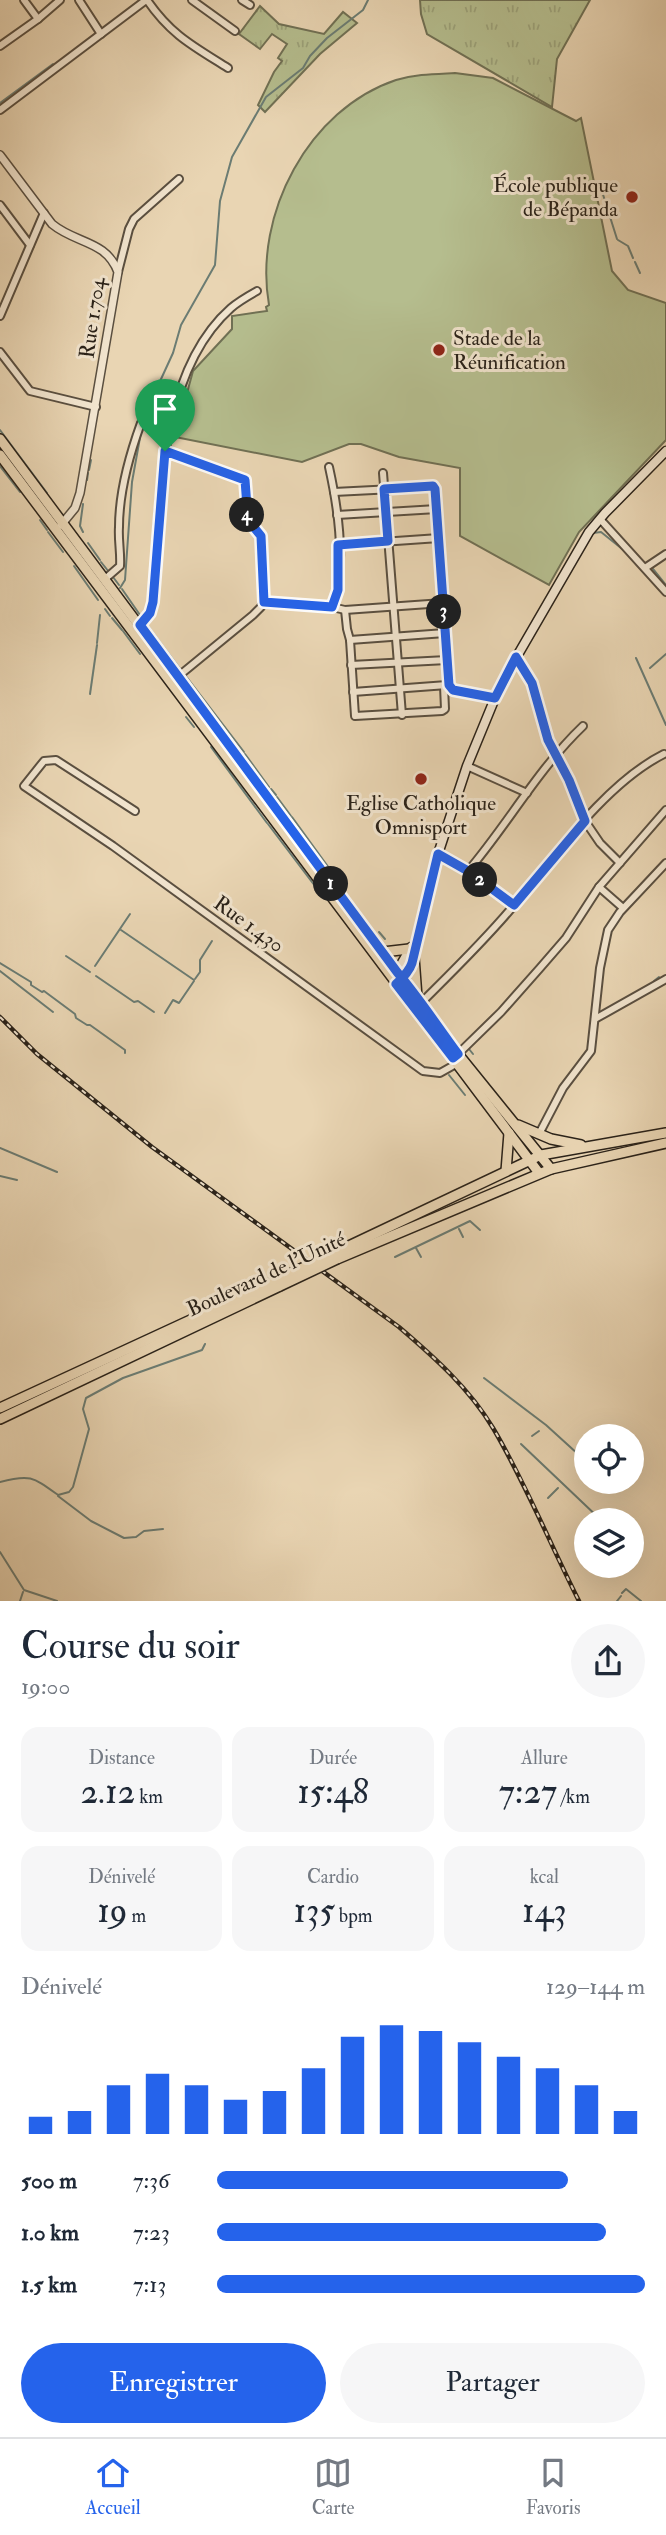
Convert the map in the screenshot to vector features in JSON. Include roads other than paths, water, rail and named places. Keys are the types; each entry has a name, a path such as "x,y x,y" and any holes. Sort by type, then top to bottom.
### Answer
{"main road":[{"path":"0,439 105,579 136,628"},
{"path":"397,978 410,968 438,854 467,766 495,698 589,533 666,452"},
{"path":"0,456 55,530 136,628 539,1173"},
{"path":"175,680 383,952 397,978 419,1001 456,1059 551,1168"},
{"path":"383,952 412,953"},
{"path":"412,953 419,1001"},
{"path":"513,1123 563,1142 592,1146"},
{"path":"506,1171 509,1133"},
{"name":"Boulevard de l'Unité","path":"336,1256 551,1168 665,1138"},
{"name":"Boulevard de l'Unité","path":"0,1408 336,1256 530,1159 592,1146 665,1138"},
{"name":"Boulevard de l'Unité","path":"0,1419 277,1283"}],"street":[{"path":"24,0 38,19"},
{"path":"0,46 60,0"},
{"path":"79,0 101,34"},
{"path":"0,110 147,0 163,22 180,38 228,68"},
{"path":"192,0 235,31"},
{"path":"242,0 250,5"},
{"name":"Rue 1.704","path":"0,155 61,232 102,249 113,260 118,272 78,501 55,530"},
{"path":"118,272 134,219 179,179"},
{"path":"0,205 30,245"},
{"path":"0,316 44,213"},
{"path":"136,628 150,613 153,602 165,451 175,405 191,363 206,338 230,309 257,290"},
{"path":"0,352 25,387 35,394 96,407"},
{"path":"105,579 120,566 118,525 122,489 125,471 141,424"},
{"path":"165,451 245,480 248,520 261,536 264,602 253,615 175,680"},
{"path":"329,467 337,515 338,545 338,590 332,607"},
{"path":"383,473 402,715"},
{"path":"334,492 433,486 435,489 446,633 447,685 444,710 402,715 355,716 351,640 345,611"},
{"path":"337,515 437,509"},
{"path":"600,519 666,592"},
{"path":"338,545 439,538"},
{"path":"645,568 666,554"},
{"path":"264,602 332,607 345,611 443,603"},
{"path":"351,640 446,633"},
{"path":"516,657 532,683 546,732 585,821 600,844 620,863"},
{"path":"351,665 447,660"},
{"path":"353,692 447,685 453,690 495,698"},
{"path":"468,871 513,815 556,753 583,726"},
{"path":"419,1001 466,960 585,821 635,772 664,754"},
{"name":"Rue 1.430","path":"135,811 56,760 44,761 24,786 113,846 423,1071 440,1073 456,1059"},
{"path":"467,766 508,782 527,793"},
{"path":"456,1059 566,938 599,887 666,810"},
{"path":"438,854 468,871 514,905"},
{"path":"539,1134 563,1088 589,1056 593,1045 606,937 623,908 666,863"},
{"path":"599,887 623,908"},
{"path":"595,1019 666,979"}],"waterway":[{"path":"143,427 173,353 181,325 215,265 220,201 232,157 266,97 303,68 327,38 363,10 368,0"},
{"path":"0,103 53,64"},
{"path":"600,185 617,239"},
{"path":"618,240 628,246 633,258"},
{"path":"635,262 640,273"},
{"path":"0,430 47,493"},
{"path":"120,588 125,580 132,482 141,432"},
{"path":"89,470 91,460"},
{"path":"0,466 20,492"},
{"path":"87,480 88,473"},
{"path":"83,504 80,526 83,532"},
{"path":"40,520 47,530"},
{"path":"48,532 63,552"},
{"path":"593,533 601,532 626,552"},
{"path":"88,543 100,560"},
{"path":"101,562 109,572"},
{"path":"74,566 98,600"},
{"path":"653,569 666,585"},
{"path":"113,577 119,585"},
{"path":"122,589 140,615"},
{"path":"105,609 110,616"},
{"path":"97,643 100,615"},
{"path":"112,618 122,630"},
{"path":"145,622 181,670"},
{"path":"123,631 140,654"},
{"path":"90,694 97,645"},
{"path":"650,668 666,654"},
{"path":"636,658 666,725"},
{"path":"185,675 244,752"},
{"path":"186,717 194,727"},
{"path":"211,747 267,823"},
{"path":"245,754 269,787"},
{"path":"271,789 276,795"},
{"path":"277,797 291,816"},
{"path":"292,817 329,868"},
{"path":"268,824 318,890"},
{"path":"95,966 130,914"},
{"path":"121,930 194,980"},
{"path":"379,932 385,939"},
{"path":"195,979 200,972 200,960 212,941"},
{"path":"66,956 90,972"},
{"path":"0,963 44,991 75,1014 76,1018 125,1050 125,1053"},
{"path":"0,971 53,1012"},
{"path":"96,976 154,1012"},
{"path":"654,981 659,977"},
{"path":"165,1013 173,1000 179,1003 194,981"},
{"path":"469,1049 473,1054"},
{"path":"449,1075 465,1095"},
{"path":"0,1148 57,1172"},
{"path":"0,1176 17,1180"},
{"path":"395,1257 470,1221 480,1230"},
{"path":"459,1229 463,1237"},
{"path":"416,1248 421,1257"},
{"path":"0,1482 25,1478 37,1481 58,1495 69,1492 73,1487 89,1429 83,1409 86,1398 123,1378 202,1350 205,1344"},
{"path":"484,1378 546,1425 574,1450"},
{"path":"532,1436 539,1431"},
{"path":"521,1444 588,1508"},
{"path":"548,1498 558,1488"},
{"path":"58,1496 91,1521 124,1538 136,1537 144,1531 163,1529"},
{"path":"0,1552 24,1590 57,1601"},
{"path":"622,1593 626,1589 641,1601"},
{"path":"20,1601 23,1592"},
{"path":"617,1601 621,1596"}],"railway":[{"path":"0,1017 37,1054 152,1147 399,1327 450,1374 484,1413 505,1449 579,1601"}],"place":[{"name":"École publique de Bépanda","path":"632,197"},
{"name":"Stade de la Réunification","path":"439,350"},
{"name":"Eglise Catholique Omnisport","path":"421,779"}]}
